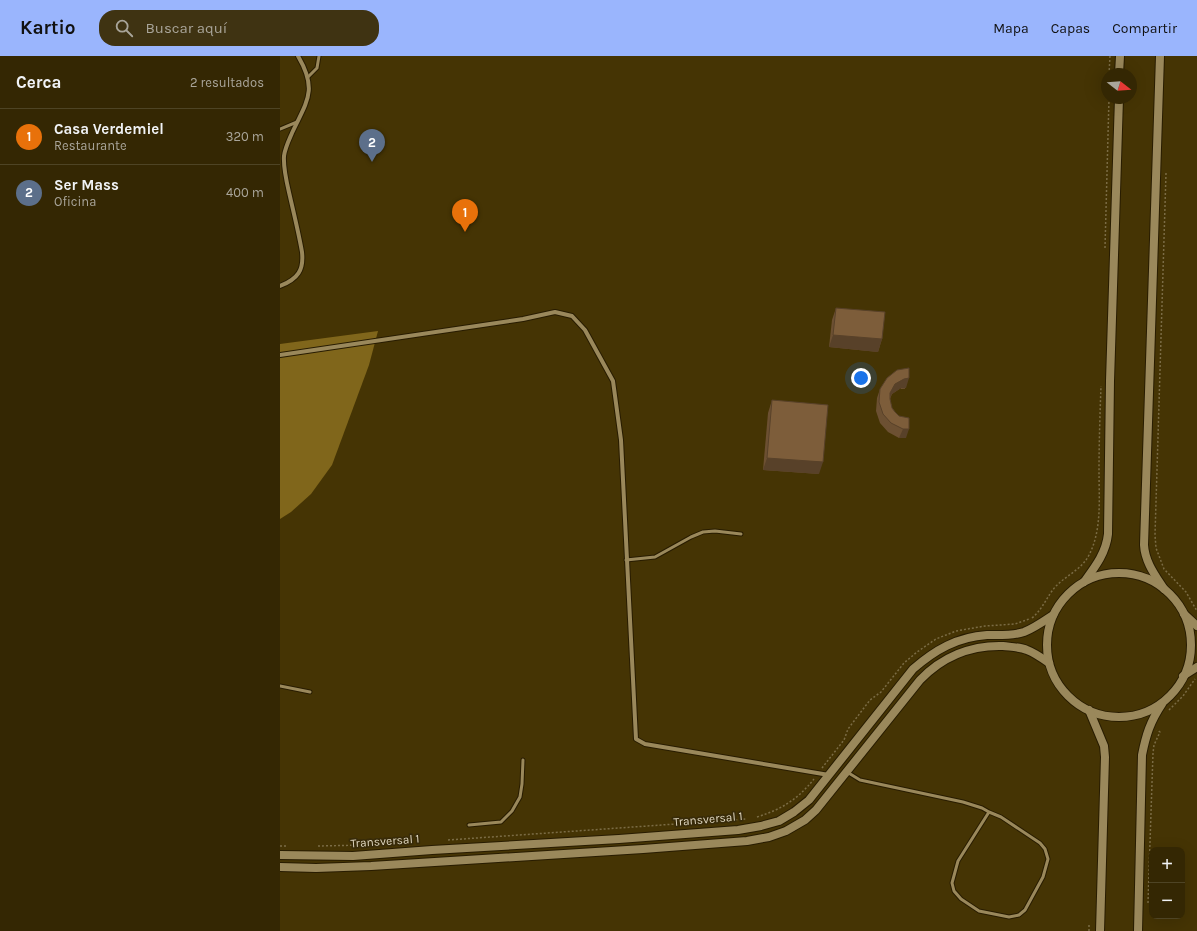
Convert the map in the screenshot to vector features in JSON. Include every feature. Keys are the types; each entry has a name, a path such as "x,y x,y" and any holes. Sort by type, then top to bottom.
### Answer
{"street":[{"path":"280,286 295,278 303,263 284,164 286,149 308,98 310,88 308,77 298,56"},
{"path":"1120,56 1120,68"},
{"path":"1160,56 1144,552 1149,566 1164,588 1172,596 1183,614 1190,634 1190,645 1187,666 1183,676 1172,693 1164,700 1147,710 1128,716 1108,716 1081,706 1067,694 1056,680 1049,663 1047,643 1048,634 1053,615 1066,596 1084,582 1101,575 1120,573 1139,575 1164,588"},
{"path":"1084,582 1100,560 1107,542 1108,534 1110,381 1119,104"},
{"path":"280,355 523,319 555,312 572,316 585,330 613,381 621,440 636,739 645,744 829,775"},
{"path":"1183,614 1197,626"},
{"name":"Transversal 1","path":"280,855 353,856 738,830 778,821 794,812 809,800 913,669 927,657 952,642 969,637 1024,632 1053,615"},
{"name":"Transversal 1","path":"280,867 316,868 371,866 658,848 747,841 769,837 786,831 804,820 827,798 929,670 961,652 996,646 1027,650 1049,663"},
{"path":"1183,676 1197,667"},
{"path":"1138,931 1142,755 1148,730 1154,715 1164,700"},
{"path":"1089,710 1104,746 1105,757 1100,931"}],"lane":[{"path":"308,77 317,68 319,62 318,56"},
{"path":"280,129 297,122"},
{"path":"626,560 655,557 691,537 704,532 715,531 741,534"},
{"path":"280,686 310,692"},
{"path":"469,825 501,822 512,811 520,797 523,760"},
{"path":"847,772 860,780 963,802 989,812 1001,817 1040,843 1045,849 1048,859 1043,877 1025,910 1019,915 1009,918 979,911 961,899 954,891 952,883 958,861 989,812"}],"path":[{"path":"1110,56 1110,68"},
{"path":"1166,168 1155,535 1158,554 1164,568 1186,592 1197,611"},
{"path":"1168,711 1183,696 1197,677"},
{"path":"1148,907 1153,753 1154,746 1160,732 1155,729 1158,724"},
{"path":"1089,923 1089,931"}],"shaded area":[{"path":"378,331 369,365 332,465 311,494 291,512 280,519 280,344"}],"building":[{"path":"836,308 885,312 882,339 833,335"},
{"path":"909,368 909,378 895,384 890,393 892,408 895,412 899,416 909,418 909,429 903,429 891,423 883,414 879,402 880,389 887,378 897,370"},
{"path":"772,400 828,405 823,462 767,458"}],"place":[{"name":"Ser Mass","path":"372,162"},
{"name":"Casa Verdemiel","path":"465,232"}]}
